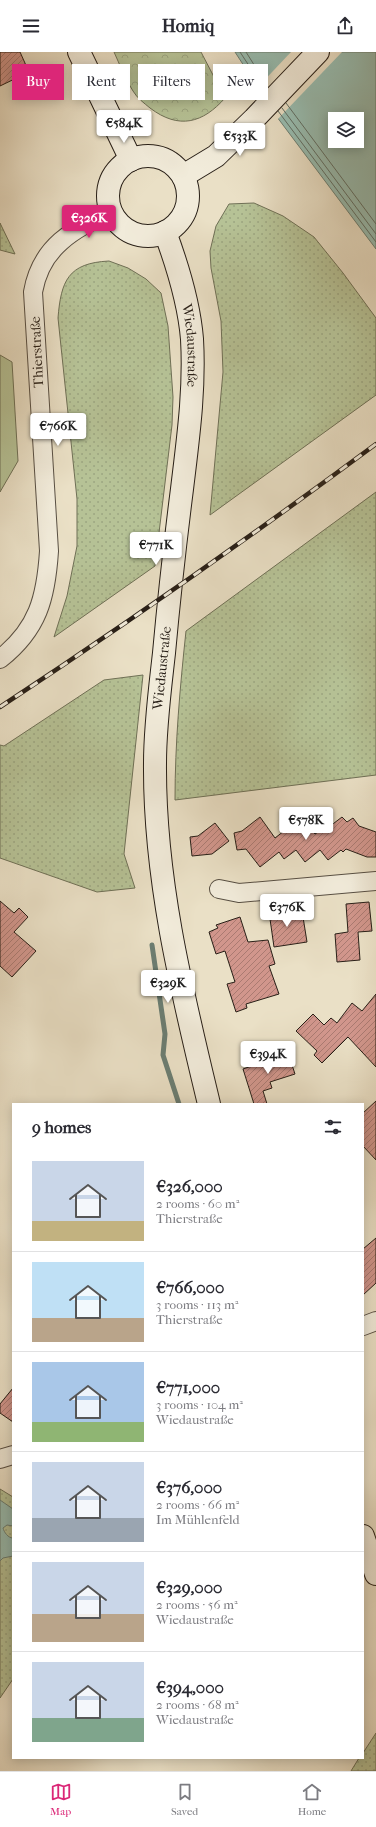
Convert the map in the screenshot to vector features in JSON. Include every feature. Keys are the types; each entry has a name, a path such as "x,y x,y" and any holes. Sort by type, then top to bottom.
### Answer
{"main road":[{"path":"183,176 216,156 254,119 318,52"},
{"path":"82,58 131,160"},
{"path":"144,156 158,157 176,167 183,176 187,188 188,200 184,214 176,225 165,232 155,235 136,234 122,225 111,211 108,199 109,188 113,177 120,167 131,160 144,156"},
{"name":"Wiedaustraße","path":"165,232 178,268 188,308 192,337 193,372 189,428 157,712 155,762 156,810 164,896 181,984 209,1103"},
{"path":"364,1539 376,1574"}],"street":[{"name":"Thierstraße","path":"0,659 27,632 40,608 47,580 49,551 33,292 36,278 43,262 54,247 65,237 78,227 111,211"},
{"path":"219,889 239,893 376,880"},
{"path":"364,1326 376,1321"},
{"path":"0,1459 12,1455"}],"green space":[{"path":"114,52 201,52 213,75 213,100 223,100 217,107 199,118 190,121 171,119 161,115 141,100 205,100 205,64 138,64 138,98 130,86 130,64 120,64"},
{"path":"254,203 283,216 314,237 376,318 376,395 210,515 223,372 221,321 211,268 210,251 216,226 229,204"},
{"path":"0,223 15,254 0,250"},
{"path":"109,261 128,268 146,279 161,293 168,326 173,397 172,425 155,566 54,637 67,596 77,546 77,499 58,318 59,305 61,294 69,276 84,266"},
{"path":"0,355 12,362 18,461 0,492"},
{"path":"376,492 376,775 175,800 178,715 186,631"},
{"path":"143,675 124,854 135,888 97,892 0,858 0,745 4,746 104,680"},
{"path":"0,1489 12,1496 12,1680 0,1698"},
{"path":"376,1733 376,1771 351,1771 358,1759 364,1759 364,1751"}],"water":[{"path":"235,52 376,52 376,249 277,117 266,100 268,100 268,64 243,64"},
{"path":"0,1500 12,1508 12,1526 7,1525 3,1528 6,1534 12,1538 12,1556 3,1558 0,1561"}],"pier":[{"path":"291,52 342,52 277,120 263,100 268,100 268,76"}],"building":[{"path":"0,52 20,52 25,64 12,64 12,80 0,86"},
{"path":"260,817 275,838 302,817 315,834 322,829 325,830 342,817 347,822 353,818 359,826 376,832 376,857 367,857 346,849 343,852 341,850 328,860 320,850 305,862 296,850 284,859 279,852 260,867 246,849 237,850 234,833 242,831"},
{"path":"215,823 229,841 212,854 192,856 190,837 198,836"},
{"path":"0,901 14,913 19,908 28,917 14,932 36,951 12,977 0,966"},
{"path":"369,902 372,931 358,932 360,960 337,962 335,934 348,932 346,904"},
{"path":"294,908 296,918 303,917 307,942 274,947 269,912"},
{"path":"240,917 248,942 268,940 275,964 269,966 279,994 246,1004 247,1008 236,1012 227,984 235,982 225,951 216,954 209,932 218,928 216,925"},
{"path":"376,994 376,1067 348,1037 322,1063 314,1055 317,1051 296,1031 313,1014 324,1025 331,1018 337,1023 352,1003 362,1011"},
{"path":"287,1050 295,1074 270,1082 272,1088 263,1091 267,1103 254,1103 243,1069 263,1062 262,1058"},
{"path":"376,1101 376,1160 364,1147 364,1112"},
{"path":"376,1238 376,1283 364,1294 364,1248"},
{"path":"12,1389 12,1421 0,1413 0,1404"}],"waterway":[{"path":"152,945 165,1034 163,1055 179,1103"}],"railway":[{"path":"0,707 190,578 376,444"}]}
